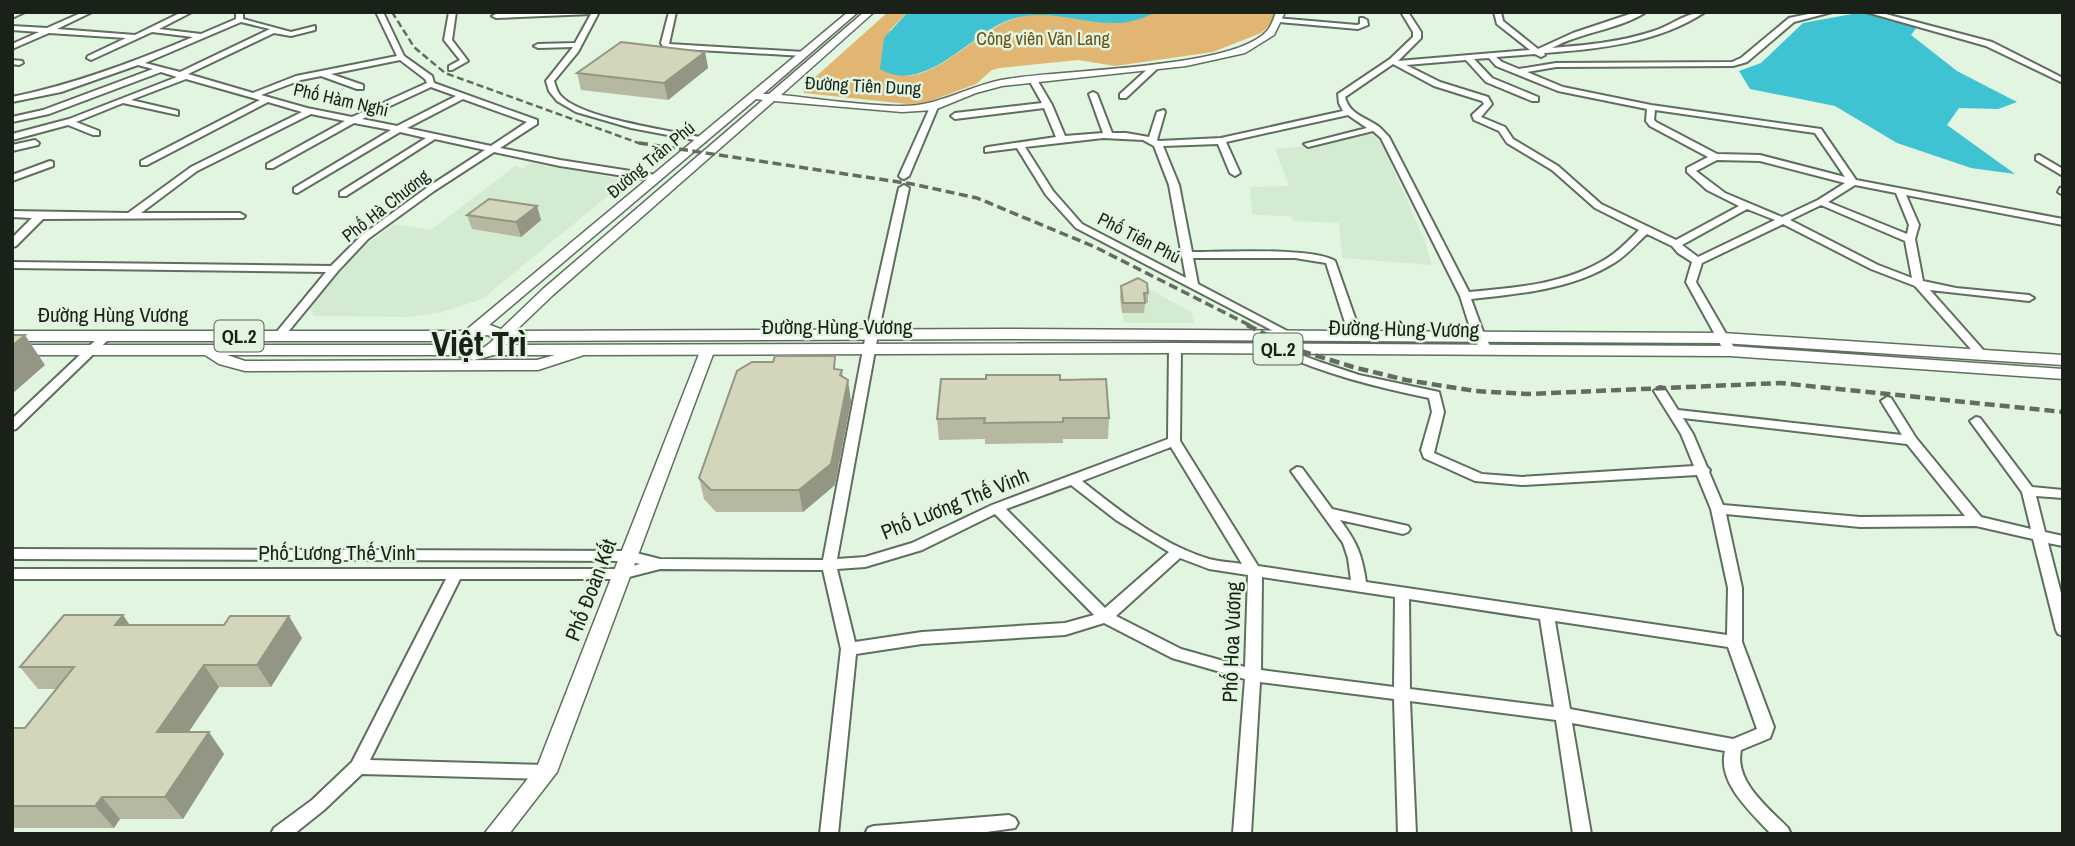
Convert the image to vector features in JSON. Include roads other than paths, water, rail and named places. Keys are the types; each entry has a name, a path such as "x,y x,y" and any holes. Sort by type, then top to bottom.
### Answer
{"main road":[{"name":"Đường Trần Phú","path":"464,340 854,12"},
{"name":"Đường Trần Phú","path":"497,343 548,292 870,12"},
{"name":"Đường Tiên Dung","path":"754,96 902,109 934,107 972,90 1033,80 1155,67 1242,51 1265,38 1280,16"},
{"name":"QL.2","path":"490,330 497,343 472,355 464,340 490,330"},
{"name":"Đường Hùng Vương","path":"497,343 583,349 708,349 871,341 1175,348 1355,335 1483,344"},
{"name":"Đường Hùng Vương","path":"12,336 279,336 464,340"},
{"name":"Đường Hùng Vương","path":"12,350 208,350 464,340"},
{"name":"Đường Hùng Vương","path":"497,343 871,341 1726,344 1981,354 2063,360"},
{"name":"Đường Hùng Vương","path":"1726,344 2063,374"},
{"path":"208,350 225,360 245,366 444,366 542,365 583,349"},
{"name":"Phố Đoàn Kết","path":"495,834 546,772 708,349"}],"street":[{"path":"12,16 22,12"},
{"path":"12,47 89,12"},
{"path":"175,12 188,13"},
{"path":"379,12 401,57 429,78 431,84"},
{"path":"452,68 464,61 447,37 453,12"},
{"path":"496,16 595,12 578,45 550,82 558,98 578,110 600,117 702,140"},
{"path":"673,12 665,43 667,46 804,54"},
{"path":"1404,12 1418,34 1396,62 1341,96 1345,108 1377,128 1391,146 1465,296 1483,344"},
{"path":"1497,12 1500,22 1556,65"},
{"path":"1539,53 1560,39 1610,26 1643,12"},
{"path":"1396,62 1539,53 1629,41 1658,32 1702,12"},
{"path":"1521,71 1556,65 1732,64 1744,60 1792,20 1829,12"},
{"path":"1869,12 1989,44 2063,80"},
{"path":"91,58 188,13"},
{"path":"12,108 205,36 239,16 276,28 275,31"},
{"path":"1280,16 1358,27 1364,25 1363,20"},
{"path":"12,28 138,37"},
{"path":"13,136 68,122 125,101 275,31 291,34 312,28"},
{"path":"152,30 205,36"},
{"path":"538,46 578,45"},
{"path":"1491,56 1499,65 1521,71 1561,89 1651,107 1818,131 1853,182"},
{"path":"254,95 292,80 401,57"},
{"path":"1468,57 1489,80 1535,99"},
{"path":"1396,62 1443,87 1485,99 1488,104 1476,115 1477,118 1502,130 1510,141 1555,168 1598,206 1676,244 1697,261"},
{"name":"Phố Hàm Nghi","path":"138,63 310,111 560,163 656,178"},
{"path":"1123,96 1155,67"},
{"path":"12,120 46,112 161,69"},
{"path":"320,73 360,88"},
{"path":"1033,80 1048,105 1062,141"},
{"path":"270,166 353,120 431,84 464,95"},
{"path":"98,94 175,113"},
{"path":"1093,94 1108,134"},
{"path":"297,190 399,129 464,95"},
{"name":"Phố Hà Chương","path":"279,336 334,269 378,227 492,148 533,124 531,120 464,95"},
{"path":"12,100 37,99"},
{"path":"37,99 46,112 96,133"},
{"path":"144,163 268,99"},
{"path":"955,116 1048,105"},
{"path":"904,176 934,107"},
{"path":"1651,107 1650,121 1653,124 1715,157 1760,158 1853,182 2063,222"},
{"path":"988,150 1108,134 1129,134 1156,142 1221,141 1345,108"},
{"path":"132,215 194,169 310,111"},
{"path":"1156,142 1161,111"},
{"path":"1308,144 1377,128"},
{"path":"343,194 434,136"},
{"path":"1221,141 1235,173"},
{"name":"Phố Tiên Phú","path":"1156,142 1174,185 1193,286"},
{"path":"12,148 35,143"},
{"name":"Phố Tiên Phú","path":"1020,146 1049,193 1079,226 1193,286"},
{"path":"1715,157 1690,170 1701,181 1745,206 1783,220 1888,273 1933,287 2029,298"},
{"path":"2039,158 2063,173"},
{"path":"12,178 50,164"},
{"path":"1726,344 1691,282 1697,261 1821,202 1853,182"},
{"path":"829,834 849,649 829,565 871,341 904,188"},
{"path":"1899,190 1914,225 1910,239 1918,283 1981,354"},
{"path":"1821,202 1910,239"},
{"path":"1676,244 1745,206"},
{"path":"12,214 240,216"},
{"path":"12,244 40,216"},
{"path":"1465,296 1519,291 1577,275 1610,261 1646,229"},
{"path":"1189,255 1295,255 1330,261 1355,335"},
{"path":"12,265 334,269"},
{"path":"1193,286 1283,342 1312,365 1342,375 1435,395 1438,412 1427,450 1428,455 1480,478 1522,481 1704,470"},
{"path":"12,426 105,337"},
{"path":"1174,441 1175,348"},
{"path":"997,508 1105,617 1177,654 1253,675 1561,714 1734,746 1764,733 1766,727 1734,642 1735,588 1718,509 1704,470 1677,415 1660,391"},
{"path":"1887,401 1912,440 1976,521"},
{"path":"1677,415 1912,440"},
{"path":"1976,421 2028,491 2063,630"},
{"name":"Phố Lương Thế Vinh","path":"15,577 456,574 625,565 829,565 865,562 917,547 997,508 1174,441"},
{"name":"Phố Hoa Vương","path":"1174,441 1255,573 1253,675 1242,834"},
{"path":"1297,471 1349,542 1355,558 1359,586"},
{"path":"1073,480 1112,511 1177,553 1209,564 1402,595 1734,642"},
{"path":"2028,491 2063,494"},
{"path":"1718,509 1860,522 1976,521 2063,541"},
{"path":"1328,513 1403,529"},
{"path":"849,649 922,638 1065,629 1105,617 1177,553"},
{"name":"Phố Lương Thế Vinh","path":"12,554 252,555 625,565"},
{"path":"238,574 252,555"},
{"path":"280,834 318,805 358,767 456,574"},
{"path":"1402,595 1407,834"},
{"path":"1547,614 1582,834"},
{"path":"1734,746 1729,757 1731,769 1742,788 1782,834"},
{"path":"358,767 546,772"},
{"path":"874,834 1009,823"}],"water":[{"path":"908,12 1158,12 1133,21 1117,23 1046,15 1018,17 990,30 928,70 912,75 896,75 880,69 884,38"},
{"path":"1863,12 1917,27 1911,35 1957,71 2017,102 1998,109 1959,108 1947,125 2015,174 1971,168 1897,143 1835,106 1750,89 1739,71 1761,63 1803,23"}],"railway":[{"path":"392,12 414,47 445,73 644,145"},
{"path":"639,143 912,184 977,198 1095,247 1251,326"},
{"path":"1247,325 1295,349 1353,367 1406,380 1475,391 1528,394 1780,383 2063,412"}],"district":[{"name":"Việt Trì","path":"479,344"}],"park label":[{"name":"Công viên Văn Lang","path":"1043,39"}]}
